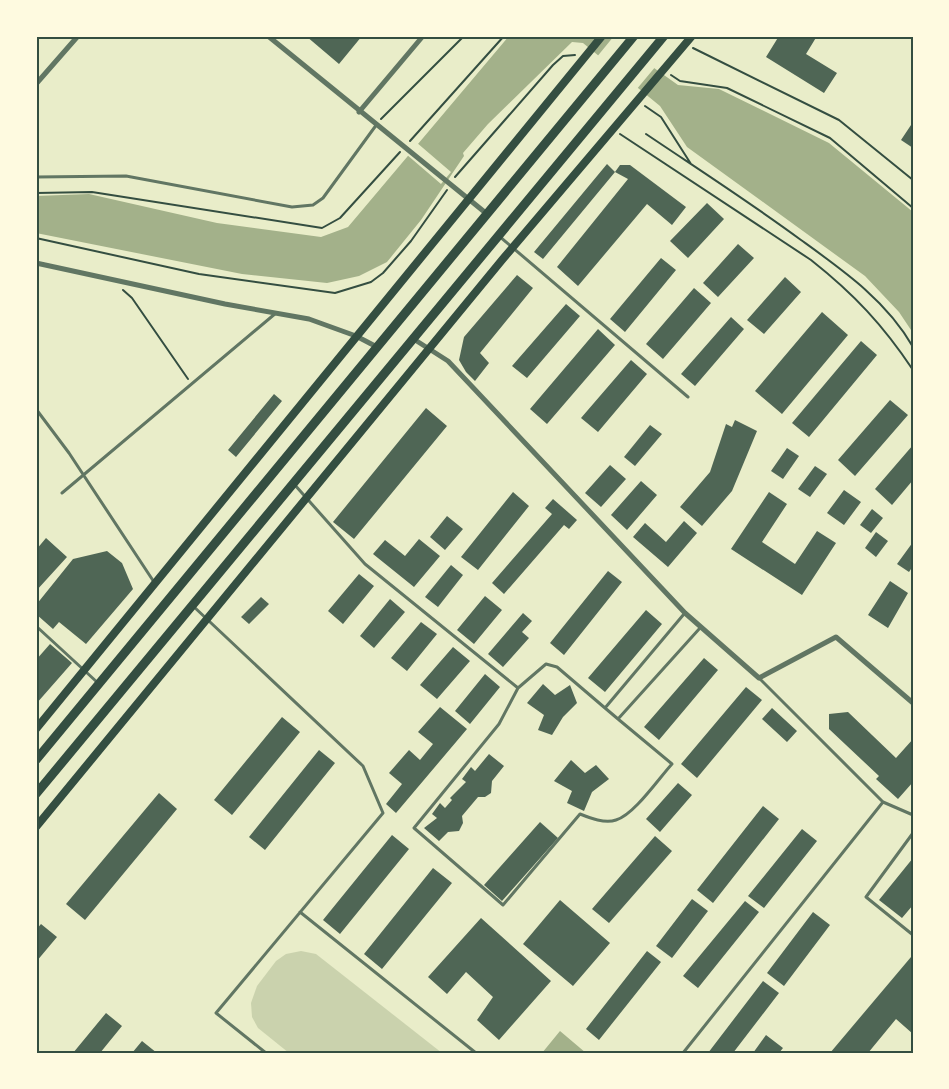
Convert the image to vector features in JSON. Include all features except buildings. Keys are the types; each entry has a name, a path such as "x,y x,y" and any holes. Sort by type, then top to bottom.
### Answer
{"main road":[{"path":"36,729 602,36"},
{"path":"36,760 634,36"},
{"path":"36,827 512,247 692,36"},
{"path":"36,794 662,39"}],"street":[{"path":"36,84 78,36"},
{"path":"268,36 360,112 394,136 487,214"},
{"path":"360,112 423,36"},
{"path":"36,263 309,319 356,336 377,347"},
{"path":"412,338 448,362 685,613 759,678 836,637 913,703"}],"lane":[{"path":"36,177 126,176 292,207 313,204 323,198 378,123"},
{"path":"498,235 688,397"},
{"path":"62,493 276,313"},
{"path":"36,409 155,584"},
{"path":"293,482 365,564 518,688"},
{"path":"191,605 363,766 383,813 216,1012 266,1053"},
{"path":"605,708 685,613"},
{"path":"36,626 99,684"},
{"path":"618,719 700,627"},
{"path":"546,664 552,664 605,708 672,764 627,814 615,821 596,820 580,814 503,905 414,828 499,724 518,688 546,664"},
{"path":"759,678 883,802 913,815"},
{"path":"683,1053 883,802"},
{"path":"913,833 866,897 913,935"},
{"path":"300,912 476,1053"}],"path":[{"path":"378,123 464,36"},
{"path":"36,193 92,192 322,228 340,218 504,36"},
{"path":"686,44 839,120 913,180"},
{"path":"36,238 199,274 336,293 371,282 383,273 411,241 449,181 553,65 564,56 575,55"},
{"path":"671,75 680,81 727,88 830,138 913,208"},
{"path":"642,103 661,117 691,164"},
{"path":"612,130 812,260 841,283 885,328 913,370"},
{"path":"646,134 767,215 865,288 902,328 913,347"},
{"path":"110,279 132,298 192,384"}],"shaded area":[{"path":"509,36 609,36 678,85 719,89 829,143 913,212 913,333 899,312 865,276 687,147 660,106 583,43 572,42 488,124 463,153 464,156 421,220 387,262 359,276 327,283 242,274 36,233 36,196 89,194 217,223 321,237 348,227"},
{"path":"301,951 316,954 442,1053 289,1053 258,1028 252,1017 251,1003 257,986 276,961 286,954"},
{"path":"560,1031 586,1053 542,1053"}],"pier":[{"path":"614,36 656,66 636,90 596,58"},
{"path":"416,142 451,172 441,184 406,154"}]}
